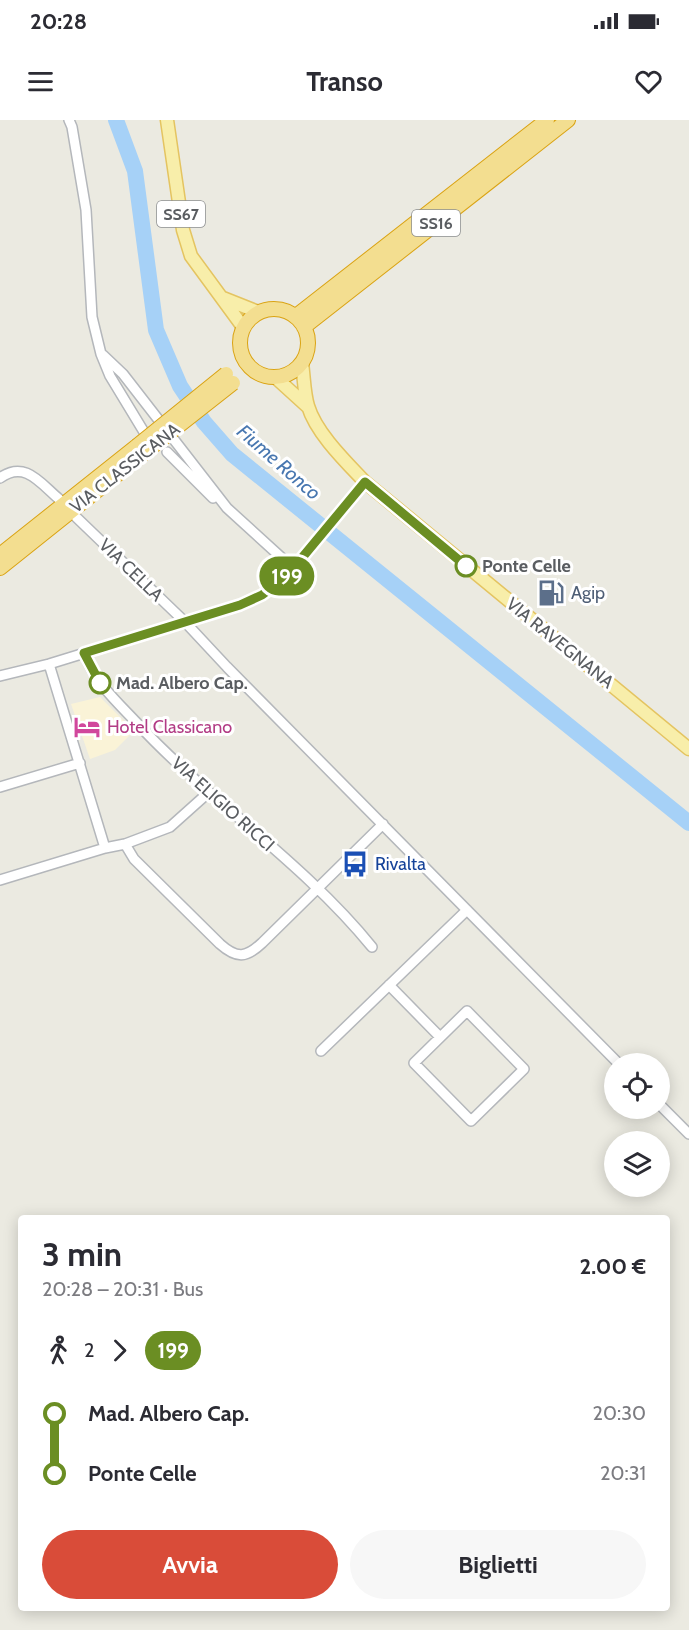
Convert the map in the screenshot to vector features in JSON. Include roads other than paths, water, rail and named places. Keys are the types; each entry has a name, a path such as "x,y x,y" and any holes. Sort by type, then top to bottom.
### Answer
{"highway":[{"name":"SS16","path":"300,322 547,120"},
{"name":"SS16","path":"300,322 568,120"},
{"path":"282,309 300,322 308,345 302,363 294,371 275,378 262,375 247,364 240,344 243,327 250,318 258,312 282,309"},
{"name":"VIA CLASSICANA","path":"0,555 247,364"},
{"name":"VIA CLASSICANA","path":"0,567 143,445"}],"main road":[{"name":"SS67","path":"166,120 183,230 191,256 243,327"},
{"name":"SS67","path":"223,298 258,312"},
{"name":"VIA RAVEGNANA","path":"302,363 308,407"},
{"name":"VIA RAVEGNANA","path":"275,378 308,407 361,487 689,749"}],"street":[{"path":"69,120 86,210 92,317 101,354 143,445"},
{"path":"101,354 123,374 227,508"},
{"path":"167,452 213,498 296,566"},
{"path":"0,478 12,471 22,471 33,477 58,500"},
{"name":"VIA CELLA","path":"0,676 49,664 186,622 240,605 262,595 286,577 361,487"},
{"name":"VIA CELLA","path":"76,517 186,622"},
{"path":"186,622 227,667 608,1053"},
{"name":"VIA ELIGIO RICCI","path":"84,653 100,683 144,731 208,793 318,888 372,947"},
{"path":"49,664 105,848"},
{"path":"0,787 80,763"},
{"path":"0,880 125,844 170,827 208,793"},
{"path":"125,844 134,859 220,944 233,954 248,954 255,950 383,824"},
{"path":"321,1051 467,910"},
{"path":"389,985 440,1037"},
{"path":"467,1011 524,1069 471,1121 414,1063 440,1037 467,1011"},
{"path":"670,1115 689,1134"}],"waterway":[{"name":"Fiume Ronco","path":"116,120 135,171 156,330 180,386 204,422 232,454 689,823"}],"place":[{"name":"Ponte Celle","path":"466,566"},
{"name":"Agip","path":"551,593"},
{"name":"Mad. Albero Cap.","path":"100,683"},
{"name":"Hotel Classicano","path":"87,727"},
{"name":"Rivalta","path":"355,864"}]}
